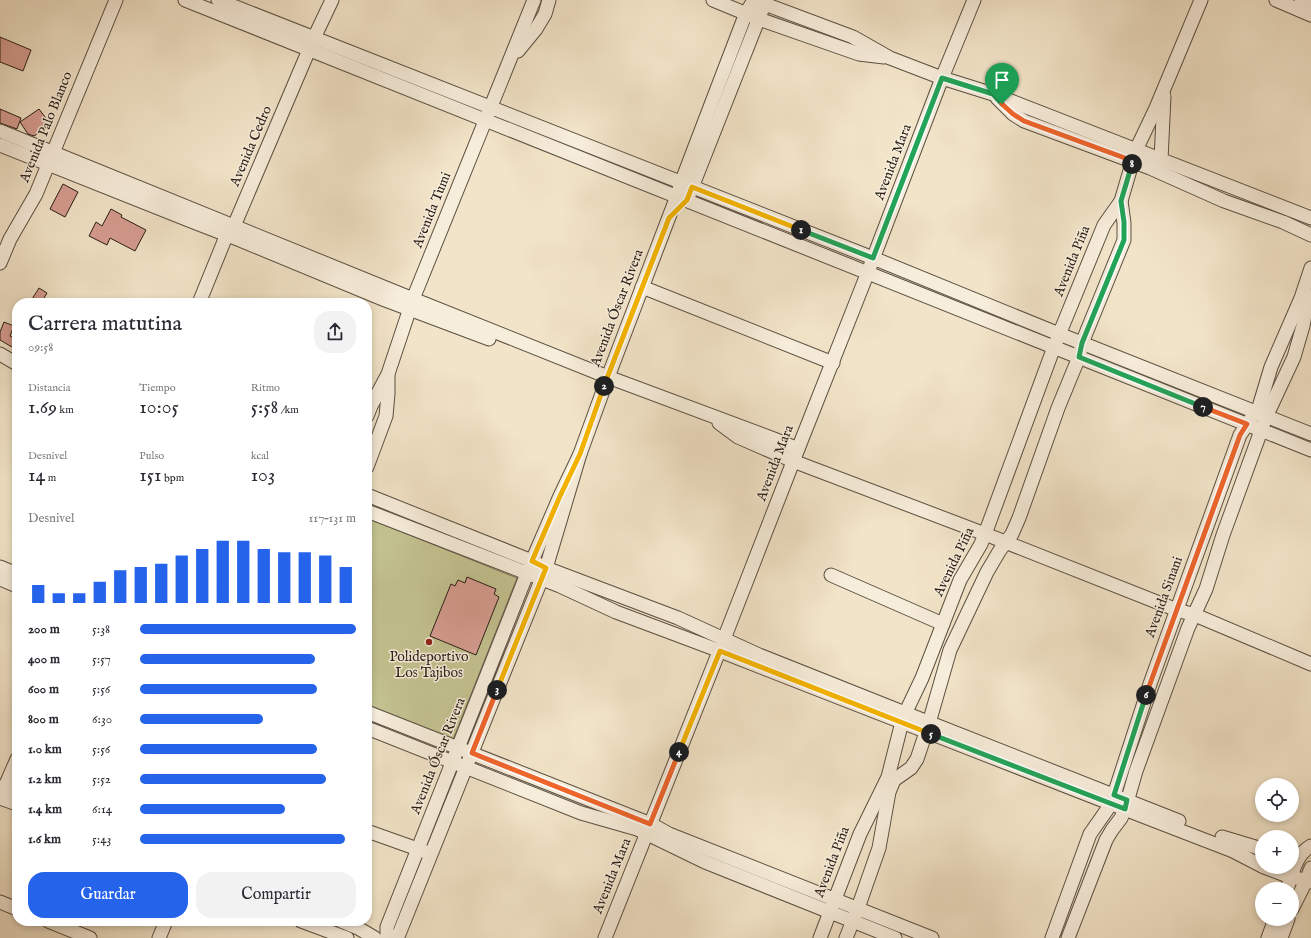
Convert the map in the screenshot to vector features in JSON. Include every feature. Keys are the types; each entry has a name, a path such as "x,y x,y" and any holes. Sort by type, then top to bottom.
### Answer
{"street":[{"name":"Avenida Palo Blanco","path":"0,263 10,238 36,194 116,0"},
{"path":"185,0 312,44 488,114 682,198 1311,450"},
{"path":"218,0 312,44"},
{"name":"Avenida Cedro","path":"201,298 332,0"},
{"name":"Avenida Tumi","path":"372,404 388,374 412,304 534,0"},
{"name":"Avenida Tumi","path":"510,60 536,29 545,14 549,0"},
{"path":"713,0 859,54 890,58"},
{"name":"Avenida Mara","path":"605,938 833,363 942,78 974,0"},
{"name":"Avenida Piña","path":"820,938 863,827 888,777 903,718 922,678 960,580 981,544 1059,334 1104,225 1121,201 1134,155 1201,0"},
{"path":"1276,0 1311,15"},
{"path":"1302,0 1311,4"},
{"path":"759,1 853,37 890,58 942,78 993,94 1013,114 1024,121 1134,155 1161,160 1311,218"},
{"name":"Avenida Óscar Rivera","path":"396,938 432,854 544,574 580,454 606,380 669,218 682,198 746,13 759,1"},
{"name":"Avenida Óscar Rivera","path":"686,185 759,18 759,1"},
{"path":"1161,160 1164,88"},
{"path":"488,114 686,185 873,258 1311,434"},
{"path":"0,132 50,159 606,380 709,415 738,438 796,455 985,534 1177,610 1195,614 1311,664"},
{"path":"0,146 50,159"},
{"path":"1134,155 1224,200 1282,222 1311,235"},
{"name":"Avenida Piña","path":"846,938 879,848 891,786 894,780 911,768 917,759 950,650 987,572 1012,534 1019,518 1058,408 1079,357 1082,343 1124,240 1124,222 1121,201"},
{"name":"Avenida Sinani","path":"1068,938 1106,840 1121,818 1136,771 1172,671 1188,628 1206,589 1223,535 1262,430 1259,407 1271,367 1301,298 1311,268"},
{"path":"642,287 833,363"},
{"name":"Avenida Sinani","path":"1052,938 1090,834 1112,799 1151,681 1240,435 1247,424 1261,415 1294,357 1306,333 1307,304 1311,296"},
{"path":"0,354 12,361"},
{"path":"0,365 12,370"},
{"name":"Avenida Tumi","path":"372,454 386,416 388,374"},
{"name":"Avenida Óscar Rivera","path":"387,938 387,927 532,561 580,454"},
{"path":"372,497 532,561 544,574"},
{"path":"372,513 527,574 544,574 678,618 722,645 759,655 903,718 1112,799 1233,851 1255,863"},
{"path":"0,567 12,572"},
{"path":"830,575 943,624"},
{"path":"0,579 12,584"},
{"path":"372,714 472,753 648,829 705,862 895,938"},
{"path":"372,730 581,813 637,829 648,829 669,834 932,938"},
{"path":"1,791 12,769"},
{"path":"1,791 12,792"},
{"path":"1,791 12,800"},
{"path":"1126,805 1222,838 1255,847"},
{"path":"372,833 432,854"},
{"path":"1299,856 1303,851 1311,846"},
{"path":"1299,866 1310,874"},
{"path":"1274,874 1287,882"},
{"path":"1291,882 1310,874"},
{"path":"1299,895 1310,874"},
{"path":"0,902 12,907"},
{"path":"60,926 90,938"},
{"path":"159,938 164,926"},
{"path":"315,926 347,938"},
{"path":"353,926 375,938"},
{"path":"1268,938 1272,926"},
{"path":"1281,938 1285,926"}],"shaded area":[{"name":"Polideportivo Los Tajibos","path":"372,520 517,578 453,740 372,708"}],"building":[{"path":"0,37 31,50 23,71 0,62"},
{"path":"0,109 21,118 17,129 0,123"},
{"path":"39,109 51,125 34,136 28,134 20,122"},
{"path":"63,184 78,192 65,217 50,209"},
{"path":"111,209 122,215 121,217 146,230 135,251 110,238 107,245 89,236 96,222 102,226"},
{"path":"39,288 47,293 44,298 33,298"},
{"path":"4,322 12,325 10,336 12,337 12,347 0,340 0,332"},
{"path":"467,577 496,589 494,594 499,597 476,655 430,636 451,584 455,586 458,580 465,583"}],"place":[{"name":"Polideportivo Los Tajibos","path":"429,642"}],"route":[{"path":"942,78 993,94 1002,104 1024,121 1133,161 1121,201 1124,222 1124,240 1082,343 1079,357 1247,424 1240,435 1151,681 1114,795 1127,800 1125,809 720,651 650,824 472,753 546,568 532,561 580,454 669,218 687,200 692,187 873,258 942,78"}]}
